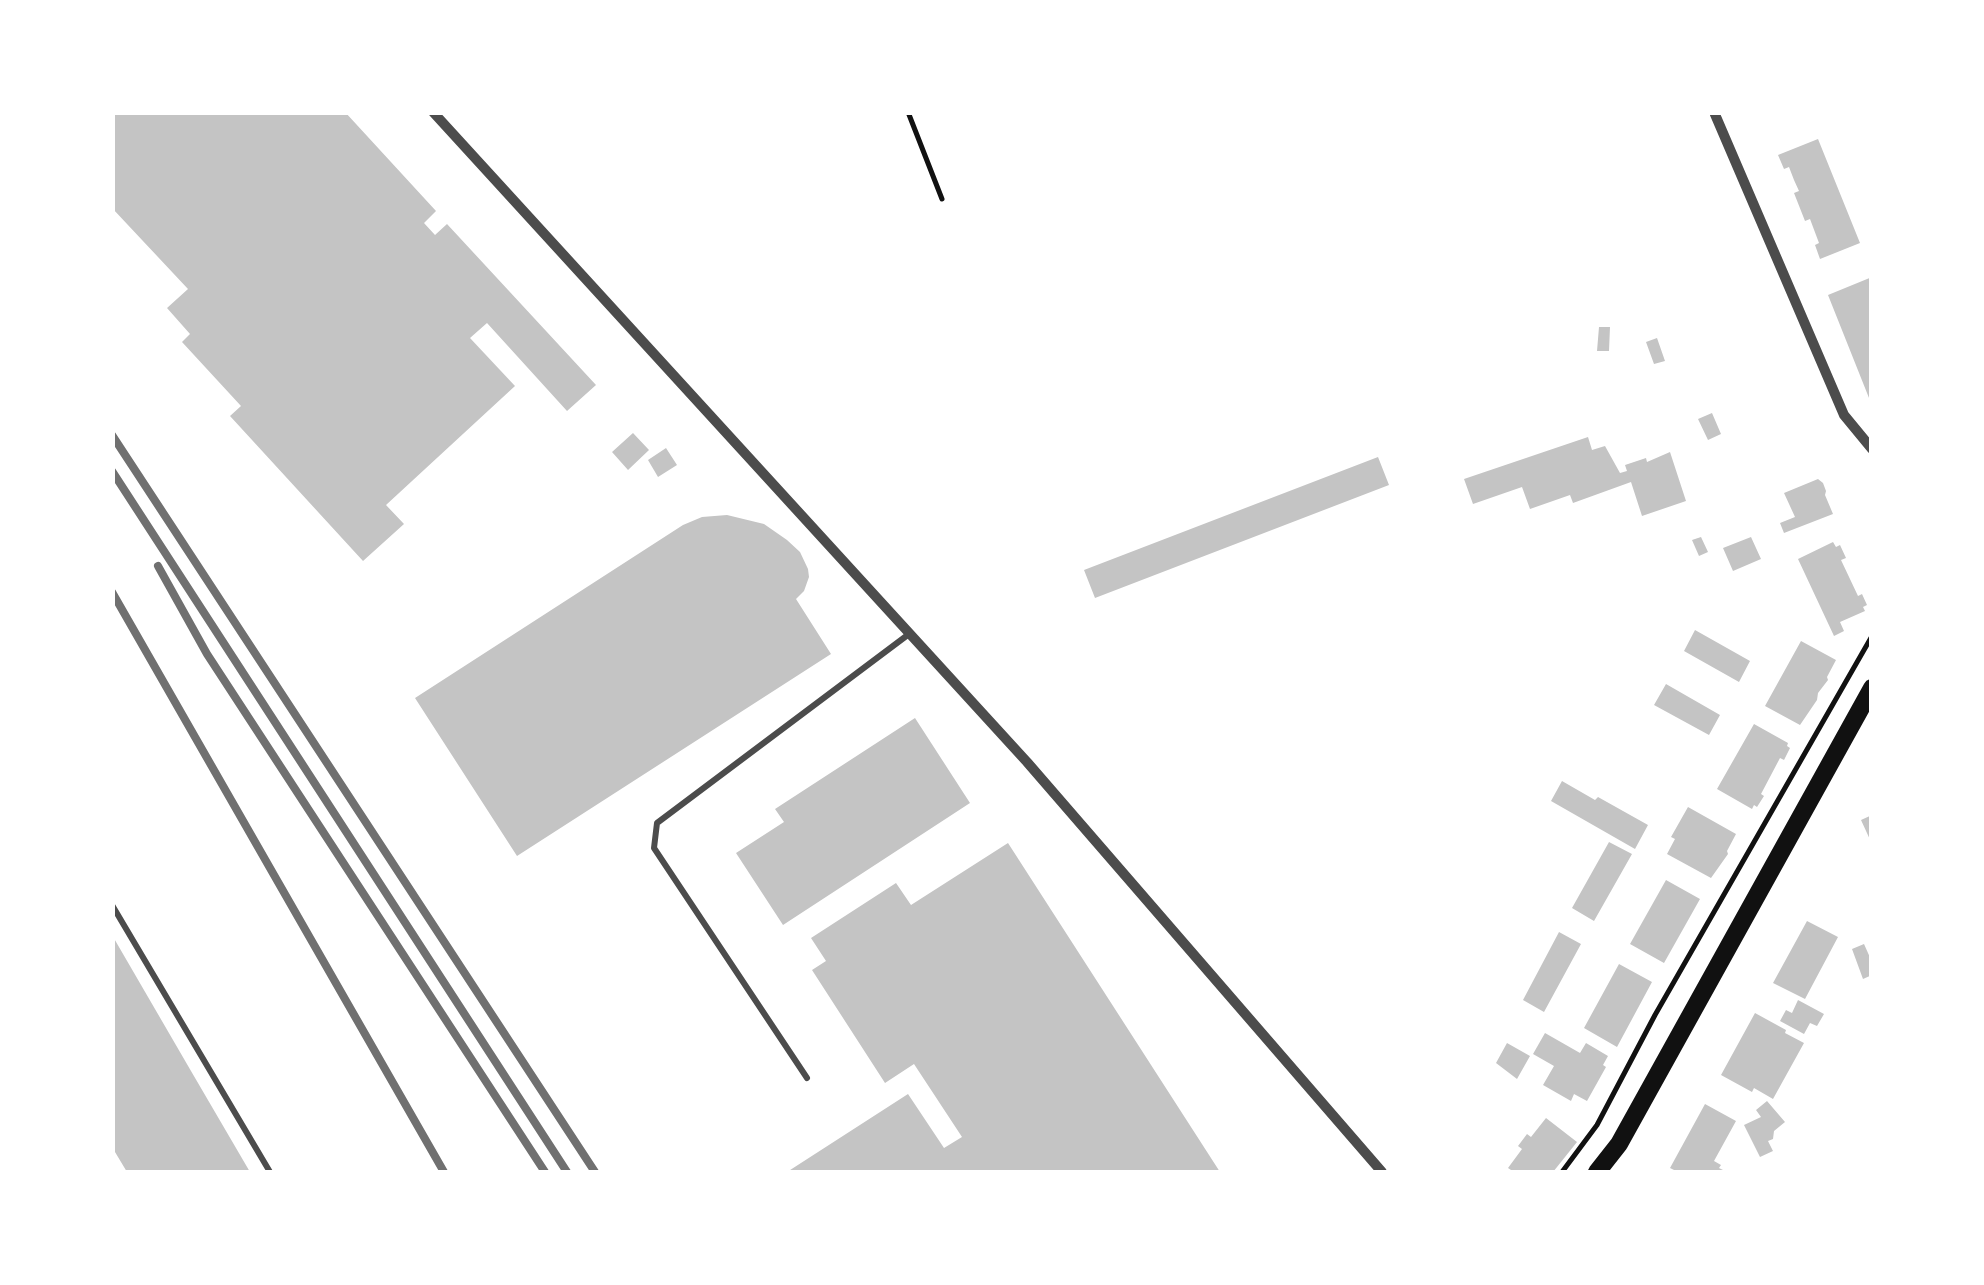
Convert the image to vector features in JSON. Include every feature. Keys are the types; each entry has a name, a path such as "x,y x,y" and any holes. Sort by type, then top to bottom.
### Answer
{"main road":[{"path":"1598,1172 1628,1127 1872,688"}],"street":[{"path":"433,112 1040,777 1382,1172"},
{"path":"1714,112 1844,416 1872,449"}],"lane":[{"path":"808,1078 654,848 657,823 910,634"},
{"path":"112,905 270,1172"}],"path":[{"path":"908,112 942,199"},
{"path":"1562,1172 1597,1125 1872,636"}],"building":[{"path":"112,112 345,112 436,211 424,223 435,235 447,224 596,385 567,411 487,323 470,338 515,386 386,505 404,524 363,561 230,416 241,406 182,342 190,334 167,308 188,289 112,208"},
{"path":"1818,139 1860,243 1820,259 1810,219 1805,221 1794,193 1799,191 1789,167 1784,169 1778,155"},
{"path":"1872,277 1872,403 1871,403 1828,295"},
{"path":"1599,327 1610,327 1609,351 1597,351"},
{"path":"1657,338 1665,361 1654,364 1646,342"},
{"path":"1712,413 1721,434 1708,440 1698,419"},
{"path":"633,433 649,450 628,470 612,452"},
{"path":"1588,437 1592,450 1605,446 1620,473 1627,471 1625,465 1646,458 1647,462 1670,452 1686,501 1642,516 1631,482 1573,503 1570,495 1530,509 1522,487 1473,504 1464,479"},
{"path":"666,448 677,465 658,477 648,460"},
{"path":"1378,457 1389,485 1095,598 1084,570"},
{"path":"1818,479 1823,483 1833,514 1784,533 1780,523 1795,517 1784,493"},
{"path":"727,515 764,524 800,552 809,577 796,599 831,654 517,856 415,698 683,525 702,517"},
{"path":"1701,537 1708,552 1699,556 1692,540"},
{"path":"1751,537 1761,559 1733,571 1723,548"},
{"path":"1833,542 1836,547 1840,545 1846,558 1841,560 1858,596 1862,594 1867,605 1863,607 1865,611 1840,622 1844,631 1834,636 1798,559"},
{"path":"1695,630 1750,661 1739,682 1684,651"},
{"path":"1801,641 1836,660 1800,725 1765,706"},
{"path":"1666,684 1720,715 1709,735 1654,705"},
{"path":"915,718 970,803 783,925 736,853 784,822 775,809"},
{"path":"1754,724 1788,743 1790,748 1784,760 1780,758 1761,794 1764,796 1752,809 1717,789"},
{"path":"1562,781 1648,825 1635,849 1551,801"},
{"path":"1688,807 1736,834 1711,878 1667,854 1675,839 1671,837"},
{"path":"1872,815 1872,844 1861,820"},
{"path":"1609,842 1632,854 1594,921 1572,908"},
{"path":"1008,843 1220,1172 787,1172 908,1094 944,1148 962,1137 914,1064 885,1083 812,970 826,961 811,938 896,883 911,905"},
{"path":"1666,880 1700,899 1664,963 1630,944"},
{"path":"1807,921 1838,937 1805,999 1773,983"},
{"path":"1559,932 1581,944 1544,1012 1523,1000"},
{"path":"112,935 250,1172 127,1172 112,1147"},
{"path":"1864,944 1872,962 1872,975 1863,979 1852,949"},
{"path":"1619,964 1652,982 1617,1047 1584,1028"},
{"path":"1798,1000 1824,1014 1817,1026 1810,1023 1804,1034 1780,1021 1786,1010 1792,1013"},
{"path":"1755,1013 1804,1043 1773,1099 1721,1075"},
{"path":"1545,1033 1580,1053 1586,1043 1608,1056 1587,1101 1574,1094 1571,1101 1543,1085 1554,1066 1533,1054"},
{"path":"1507,1043 1530,1056 1517,1079 1496,1063"},
{"path":"1767,1101 1785,1122 1768,1141 1773,1151 1760,1157 1744,1125 1761,1117 1756,1110"},
{"path":"1705,1104 1736,1121 1714,1161 1727,1172 1678,1172 1670,1168"},
{"path":"1546,1118 1577,1142 1553,1172 1514,1172 1508,1168 1527,1134 1531,1137"}],"railway":[{"path":"112,435 595,1172"},
{"path":"112,471 567,1172"},
{"path":"158,566 207,654 545,1172"},
{"path":"112,592 444,1172"}]}
